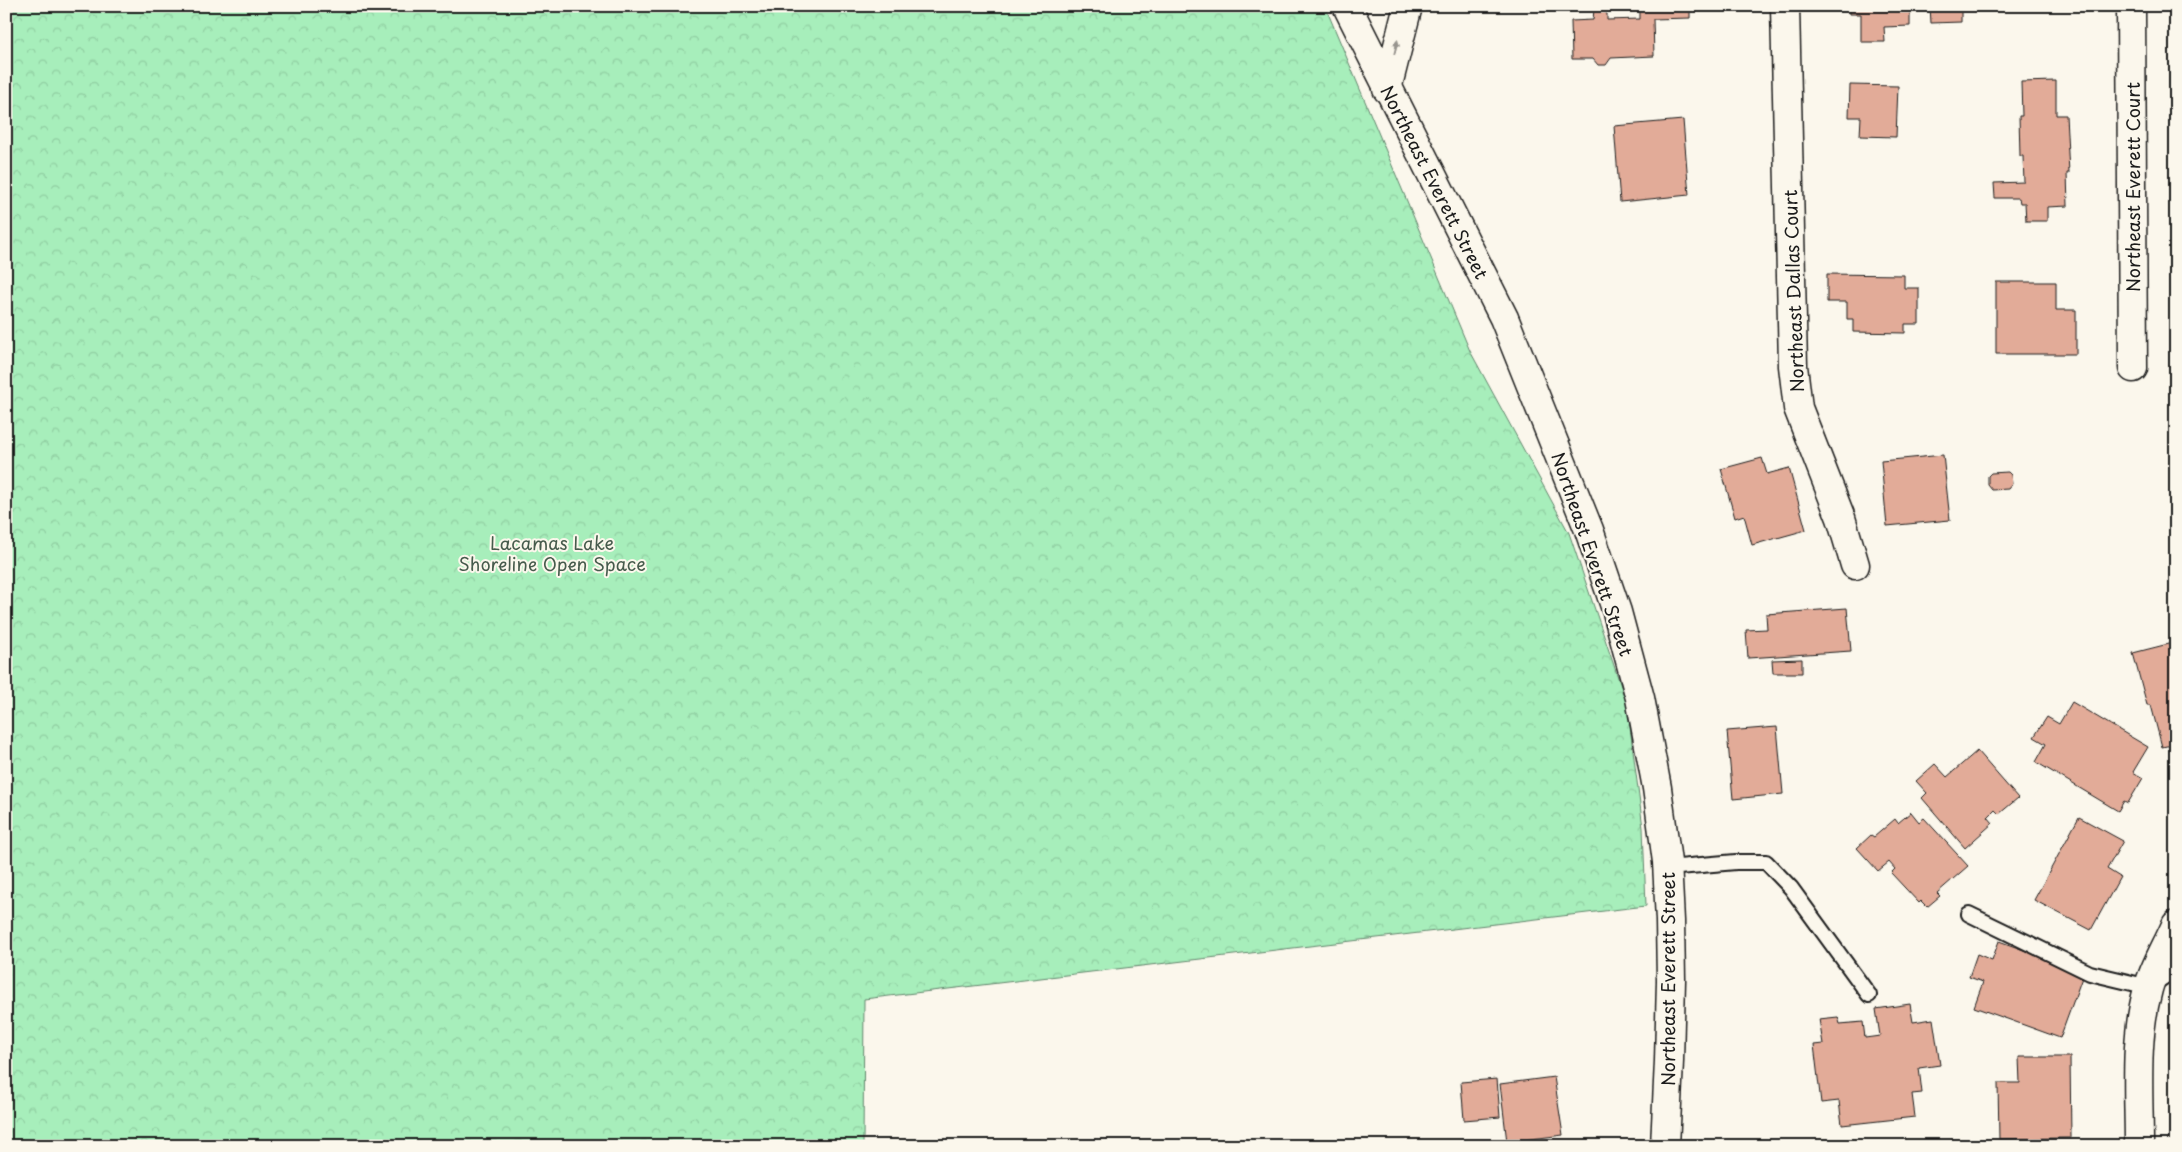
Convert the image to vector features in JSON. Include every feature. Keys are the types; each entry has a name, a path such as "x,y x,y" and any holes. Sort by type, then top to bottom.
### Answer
{"main road":[{"name":"Northeast Everett Street","path":"1347,6 1387,89 1504,318 1588,530 1617,612 1640,698 1657,788 1667,868 1671,980 1670,1061 1665,1146"},
{"path":"1387,89 1408,6"},
{"name":"Northeast Dallas Court","path":"1785,6 1793,366 1798,408 1841,518 1855,566"},
{"name":"Northeast Everett Court","path":"2131,6 2133,368"},
{"path":"2139,1146 2140,1040 2149,987 2176,925"}],"lane":[{"path":"1667,868 1736,862 1766,862 1791,888 1869,995"},
{"path":"1969,914 2090,973 2149,987 2173,971 2176,971"}],"green space":[{"name":"Lacamas Lake Shoreline Open Space","path":"6,6 1325,6 1470,351 1569,533 1627,704 1643,828 1646,906 864,999 863,1146 6,1146"}],"building":[{"path":"1640,6 1690,6 1690,18 1653,19 1654,56 1611,58 1606,65 1598,65 1593,59 1572,59 1571,21 1593,20 1594,9 1602,9 1607,14 1607,20 1640,19"},
{"path":"1849,6 1910,6 1910,26 1884,27 1885,42 1861,42 1861,14 1849,14"},
{"path":"1930,6 1961,6 1961,22 1931,23"},
{"path":"2056,81 2056,115 2066,115 2069,173 2067,173 2068,206 2047,207 2047,221 2026,221 2025,203 2020,203 2019,198 1995,198 1994,183 2024,182 2023,156 2020,156 2019,116 2022,116 2021,82"},
{"path":"1850,85 1898,86 1896,137 1860,136 1861,117 1849,117"},
{"path":"1683,120 1689,195 1620,202 1614,126"},
{"path":"1827,274 1904,275 1904,288 1919,288 1919,324 1905,324 1905,333 1853,332 1853,319 1847,319 1847,302 1827,302"},
{"path":"1996,282 2056,282 2056,310 2076,310 2076,354 1996,354"},
{"path":"1943,455 1950,520 1887,526 1881,461"},
{"path":"1762,458 1767,474 1789,468 1806,530 1752,545 1744,515 1735,518 1721,469"},
{"path":"2008,472 2011,475 2012,484 2008,489 1992,490 1988,485 1988,476 1991,473"},
{"path":"1847,608 1851,651 1748,658 1746,630 1767,629 1766,614"},
{"path":"2176,642 2176,744 2162,747 2151,705 2147,705 2133,653"},
{"path":"1802,659 1802,673 1773,673 1772,660"},
{"path":"2072,702 2148,747 2133,772 2143,778 2128,803 2124,801 2118,811 2036,762 2046,744 2034,737 2047,717 2059,724"},
{"path":"1777,727 1783,794 1733,799 1727,731"},
{"path":"1977,751 2018,798 1999,814 1995,810 1988,817 1993,823 1965,848 1922,798 1927,793 1916,781 1935,764 1947,777"},
{"path":"1911,812 1919,822 1924,818 1968,866 1937,893 1940,896 1927,907 1921,901 1919,903 1891,873 1895,869 1889,862 1878,871 1857,848 1871,835 1874,837 1895,819 1898,823"},
{"path":"2079,817 2123,841 2107,869 2120,877 2091,930 2034,900"},
{"path":"1999,941 2084,972 2060,1038 1974,1007 1983,982 1969,977 1977,954 1992,960"},
{"path":"1910,1004 1913,1022 1933,1019 1940,1065 1919,1068 1922,1093 1912,1094 1915,1117 1842,1125 1839,1101 1821,1103 1814,1045 1823,1044 1819,1019 1838,1017 1840,1024 1863,1022 1865,1038 1880,1036 1876,1009"},
{"path":"2019,1057 2070,1057 2071,1138 1999,1139 1998,1083 2020,1083"},
{"path":"1554,1077 1563,1135 1507,1142 1500,1084"},
{"path":"1497,1079 1500,1117 1464,1120 1461,1082"}]}
